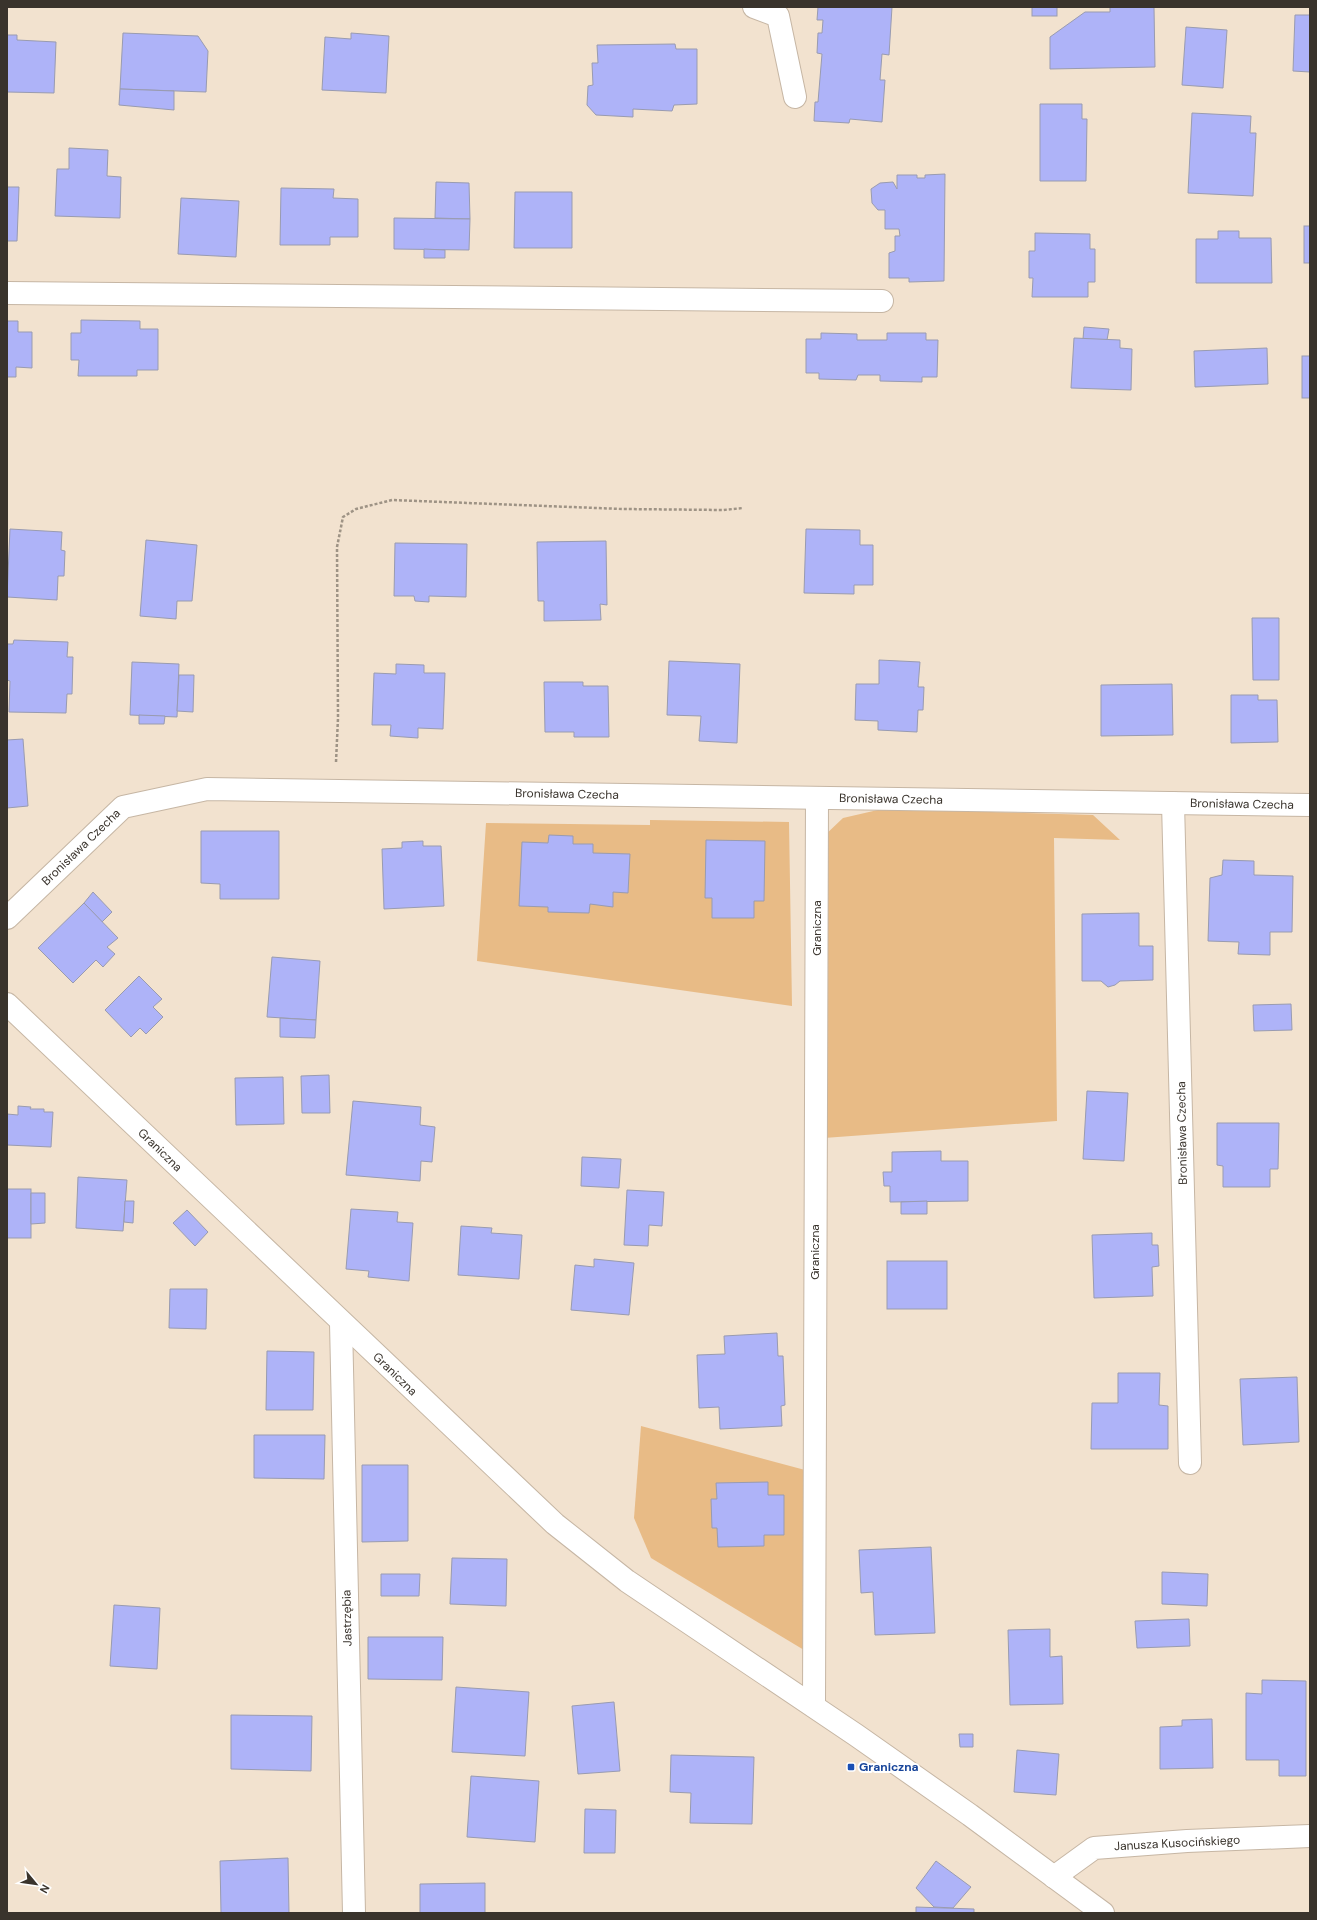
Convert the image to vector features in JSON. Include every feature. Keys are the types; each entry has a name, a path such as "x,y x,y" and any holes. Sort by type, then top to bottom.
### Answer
{"street":[{"path":"754,7 778,16 795,97"},
{"path":"7,293 882,301"},
{"name":"Bronisława Czecha","path":"7,918 123,807 207,789 1310,805"},
{"name":"Graniczna","path":"814,1706 817,798"},
{"name":"Bronisława Czecha","path":"1173,803 1190,1463"},
{"name":"Graniczna","path":"7,1004 341,1323 555,1524 627,1581 814,1706 970,1815 1103,1913"},
{"name":"Jastrzębia","path":"341,1323 354,1913"},
{"name":"Janusza Kusocińskiego","path":"1054,1877 1094,1848 1187,1841 1310,1836"}],"path":[{"path":"334,791 338,718 337,547 343,517 356,509 392,500 622,509 723,510 743,508"}],"shaded area":[{"path":"882,809 1093,815 1120,840 1054,838 1057,1121 824,1138 823,837 843,818"},
{"path":"650,820 789,822 792,1006 477,961 486,823 650,825"},
{"path":"641,1426 805,1470 809,1653 651,1558 634,1518"}],"building":[{"path":"818,7 892,7 889,55 882,54 880,80 885,80 882,122 850,119 849,123 814,121 815,102 818,102 822,54 817,53 818,33 822,33 823,20 817,20"},
{"path":"1032,7 1057,7 1057,16 1032,16"},
{"path":"1110,7 1154,7 1155,67 1050,69 1050,37 1085,12 1110,12"},
{"path":"1295,15 1310,15 1310,72 1293,71"},
{"path":"1186,27 1227,30 1223,88 1182,85"},
{"path":"123,33 198,36 208,51 206,92 120,89"},
{"path":"351,33 389,36 386,93 322,90 325,37 351,39"},
{"path":"7,35 17,35 17,40 56,42 54,93 7,92"},
{"path":"675,44 676,49 697,49 697,104 674,105 672,111 633,109 633,117 596,115 587,105 588,86 593,85 592,63 598,63 597,45"},
{"path":"120,89 174,91 174,110 119,105"},
{"path":"1040,104 1082,104 1082,119 1087,119 1086,181 1040,181"},
{"path":"1192,113 1251,116 1250,133 1256,133 1253,196 1188,193"},
{"path":"69,148 108,150 107,176 121,177 120,218 55,216 57,169 69,169"},
{"path":"945,174 944,281 909,282 909,278 889,278 889,253 895,251 895,236 900,236 899,229 885,229 885,210 878,210 872,203 871,189 880,183 893,182 897,189 897,175 917,175 917,178 925,178 925,175"},
{"path":"436,182 469,183 470,219 435,218"},
{"path":"7,187 19,187 17,241 7,241"},
{"path":"281,188 334,189 333,198 358,199 358,237 330,237 330,245 280,245"},
{"path":"515,192 572,192 572,248 514,248"},
{"path":"181,198 239,201 236,257 178,254"},
{"path":"394,218 470,219 469,250 394,249"},
{"path":"1304,226 1310,226 1310,263 1304,263"},
{"path":"1218,231 1239,231 1239,238 1271,238 1272,283 1196,283 1196,239 1218,239"},
{"path":"1035,233 1090,234 1090,249 1095,249 1095,282 1088,282 1088,297 1032,297 1033,278 1029,278 1029,251 1035,251"},
{"path":"424,249 445,250 445,258 424,258"},
{"path":"81,320 140,321 140,329 158,329 158,370 137,370 137,376 78,376 79,360 71,360 71,333 81,333"},
{"path":"7,321 18,321 18,332 32,332 32,368 16,367 16,377 7,377"},
{"path":"1084,327 1109,329 1107,340 1083,339"},
{"path":"821,333 857,334 857,340 887,340 887,333 926,333 926,340 938,340 937,377 922,377 922,382 880,381 880,375 858,375 856,380 819,379 819,373 806,373 806,339 821,339"},
{"path":"1074,338 1120,340 1120,348 1132,349 1131,390 1071,388"},
{"path":"1267,348 1268,384 1195,387 1194,351"},
{"path":"1302,356 1310,356 1310,398 1302,398"},
{"path":"10,529 62,532 61,550 65,551 64,576 58,576 57,600 7,597"},
{"path":"806,529 860,530 860,545 873,545 873,585 854,585 854,594 804,593"},
{"path":"146,540 197,545 192,601 177,601 176,619 140,616"},
{"path":"606,541 607,605 600,604 601,620 544,621 544,601 538,601 537,542"},
{"path":"395,543 467,544 466,597 429,596 429,602 415,601 414,596 394,596"},
{"path":"1252,618 1279,618 1279,680 1253,680"},
{"path":"14,640 68,642 67,657 73,657 72,694 67,694 66,713 9,712 10,681 7,680 7,644 13,644"},
{"path":"879,660 920,662 918,687 924,687 923,710 918,710 917,732 878,730 878,721 855,720 856,684 879,684"},
{"path":"669,661 740,664 737,743 699,741 701,716 667,715"},
{"path":"132,662 179,664 177,717 130,715"},
{"path":"396,664 424,665 424,673 445,673 443,729 418,728 418,738 390,736 391,725 372,725 374,673 396,674"},
{"path":"179,675 194,675 193,712 177,711"},
{"path":"544,682 583,682 583,686 608,686 609,737 574,737 574,732 545,732"},
{"path":"1172,684 1173,735 1101,736 1101,685"},
{"path":"1231,695 1258,695 1258,700 1277,700 1278,742 1231,743"},
{"path":"139,715 165,716 164,724 139,724"},
{"path":"23,739 28,806 7,808 7,740"},
{"path":"201,831 279,831 279,899 220,899 220,884 201,883"},
{"path":"549,835 573,836 573,844 593,844 593,853 630,854 628,893 613,892 613,907 590,904 589,913 548,912 548,907 519,906 522,842 548,843"},
{"path":"706,840 765,841 764,901 754,901 754,918 712,918 712,898 705,898"},
{"path":"423,841 423,846 441,846 444,906 384,909 382,849 402,848 402,842"},
{"path":"1223,860 1254,861 1254,875 1293,876 1292,932 1270,932 1270,955 1238,954 1239,942 1208,941 1210,878 1222,875"},
{"path":"93,892 112,912 102,922 84,903"},
{"path":"84,903 118,938 107,947 115,954 103,967 96,960 73,983 38,948"},
{"path":"1139,913 1139,946 1153,946 1153,980 1120,981 1115,985 1108,987 1101,981 1082,981 1082,914"},
{"path":"272,957 320,961 316,1020 267,1017"},
{"path":"139,976 162,999 153,1007 163,1017 146,1034 140,1028 131,1037 105,1010"},
{"path":"1291,1004 1292,1030 1254,1031 1253,1005"},
{"path":"280,1018 316,1020 315,1038 280,1037"},
{"path":"329,1075 330,1113 302,1113 301,1076"},
{"path":"283,1077 284,1124 236,1125 235,1078"},
{"path":"1087,1091 1128,1093 1124,1161 1083,1159"},
{"path":"353,1101 421,1107 420,1125 435,1127 432,1162 421,1161 420,1181 346,1175"},
{"path":"18,1106 31,1107 30,1109 44,1109 44,1112 53,1112 51,1147 7,1145 7,1114 18,1115"},
{"path":"1217,1123 1279,1123 1278,1169 1270,1169 1270,1187 1223,1187 1223,1166 1217,1165"},
{"path":"941,1151 941,1161 968,1161 968,1201 890,1202 890,1186 884,1186 883,1172 892,1172 892,1152"},
{"path":"582,1157 621,1159 619,1188 581,1186"},
{"path":"78,1177 127,1180 123,1231 76,1228"},
{"path":"7,1189 31,1189 31,1238 7,1238"},
{"path":"627,1190 664,1192 662,1226 649,1225 648,1246 624,1245"},
{"path":"31,1193 45,1193 45,1223 31,1224"},
{"path":"125,1201 134,1201 133,1223 124,1222"},
{"path":"927,1201 927,1214 901,1214 901,1202"},
{"path":"351,1209 398,1212 397,1222 413,1223 409,1281 368,1277 369,1271 346,1269"},
{"path":"187,1210 208,1232 195,1246 173,1223"},
{"path":"461,1226 492,1228 491,1233 522,1235 519,1279 458,1275"},
{"path":"1152,1233 1152,1245 1158,1245 1159,1266 1152,1267 1153,1296 1094,1298 1092,1235"},
{"path":"594,1259 634,1263 629,1315 571,1310 575,1265 594,1267"},
{"path":"887,1261 947,1261 947,1309 887,1309"},
{"path":"170,1289 207,1289 206,1329 169,1328"},
{"path":"777,1333 778,1356 783,1356 785,1405 781,1406 782,1426 720,1429 719,1407 699,1408 697,1355 725,1354 724,1336"},
{"path":"267,1351 314,1352 313,1410 266,1410"},
{"path":"1118,1373 1160,1373 1159,1405 1168,1406 1168,1449 1091,1449 1092,1403 1118,1403"},
{"path":"1297,1377 1299,1442 1243,1445 1240,1379"},
{"path":"254,1435 325,1435 324,1479 254,1478"},
{"path":"362,1465 408,1465 408,1541 362,1542"},
{"path":"768,1482 768,1495 784,1495 784,1535 764,1535 764,1546 718,1547 717,1528 712,1528 711,1499 717,1499 716,1483"},
{"path":"931,1547 935,1633 875,1635 873,1592 861,1593 859,1550"},
{"path":"452,1558 507,1559 506,1606 450,1604"},
{"path":"1162,1572 1208,1574 1207,1606 1162,1604"},
{"path":"381,1574 420,1574 419,1596 381,1596"},
{"path":"114,1605 160,1608 157,1669 110,1666"},
{"path":"1189,1619 1190,1646 1137,1648 1135,1621"},
{"path":"1050,1629 1050,1657 1062,1656 1063,1704 1010,1705 1008,1630"},
{"path":"368,1637 443,1637 442,1680 368,1679"},
{"path":"1262,1680 1306,1681 1306,1776 1279,1776 1279,1760 1246,1760 1246,1693 1262,1694"},
{"path":"456,1687 529,1692 525,1756 452,1752"},
{"path":"614,1702 620,1771 578,1774 572,1706"},
{"path":"231,1715 312,1716 311,1771 231,1769"},
{"path":"1212,1719 1213,1768 1160,1769 1160,1727 1182,1726 1182,1720"},
{"path":"959,1734 973,1734 973,1747 960,1747"},
{"path":"1017,1750 1059,1754 1056,1795 1014,1792"},
{"path":"671,1755 754,1757 752,1824 690,1823 691,1793 670,1792"},
{"path":"471,1776 539,1781 535,1842 467,1837"},
{"path":"585,1809 616,1810 615,1853 584,1853"},
{"path":"288,1858 289,1913 221,1913 220,1861"},
{"path":"936,1861 971,1887 953,1908 934,1907 916,1888"},
{"path":"485,1883 485,1913 420,1913 420,1884"},
{"path":"916,1907 974,1909 974,1913 916,1913"}],"place":[{"name":"Graniczna","path":"851,1767"}]}
